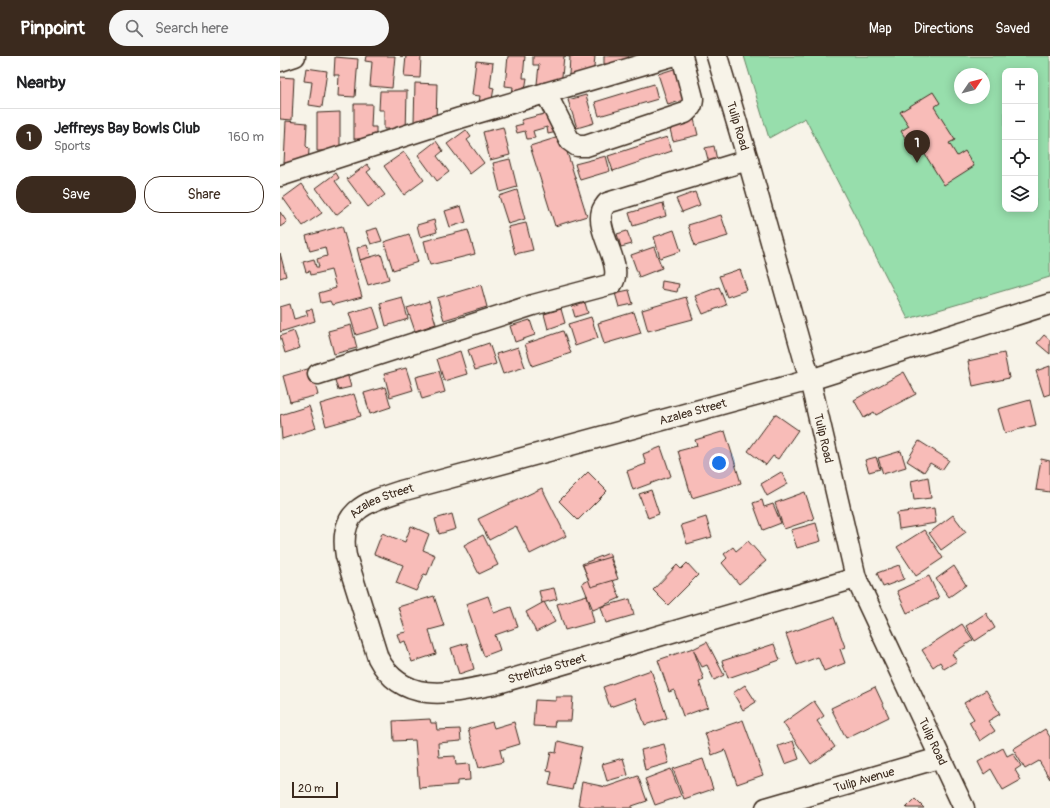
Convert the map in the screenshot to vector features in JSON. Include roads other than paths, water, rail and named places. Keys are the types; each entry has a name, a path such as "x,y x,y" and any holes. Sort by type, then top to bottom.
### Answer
{"street":[{"path":"280,61 295,56"},
{"path":"280,176 460,118 672,56"},
{"path":"546,93 570,141 577,146 586,146 690,109 694,104 694,98 682,56"},
{"name":"Tulip Road","path":"717,56 810,380 856,578 939,758 964,808"},
{"path":"318,374 533,305 612,284 615,271 601,222 602,211 607,203 748,160"},
{"name":"Azalea Street","path":"345,528 350,517 361,506 401,491 810,380 1050,304"},
{"name":"Strelitzia Street","path":"345,528 343,541 346,556 378,658 384,669 394,680 412,689 432,693 458,692 495,684 856,578"},
{"name":"Tulip Avenue","path":"766,808 939,758"}],"place":[{"name":"Jeffreys Bay Bowls Club","path":"917,163"}]}
